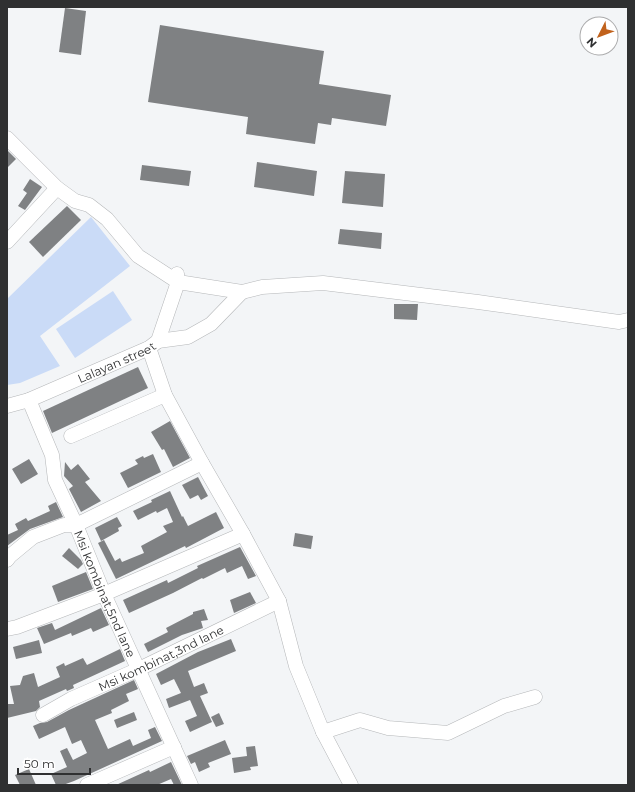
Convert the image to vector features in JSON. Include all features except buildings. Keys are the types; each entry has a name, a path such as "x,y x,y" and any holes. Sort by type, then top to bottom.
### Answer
{"street":[{"path":"7,138 57,188 75,201 89,205 107,219 138,256 178,278 242,292 262,287 323,283 478,302 619,322 628,320"},
{"path":"7,242 57,188"},
{"name":"Lalayan street","path":"7,406 29,400 153,344 178,278"},
{"path":"242,292 211,324 188,337 153,344 164,395 243,534 279,601 296,666 323,732 351,785"},
{"path":"71,436 164,395"},
{"name":"Msi kombinat,5nd lane","path":"29,400 52,455 55,480 76,525 104,594 191,785"},
{"path":"7,560 33,536 64,524 76,525 202,463"},
{"path":"7,629 17,627 104,594 243,534"},
{"name":"Msi kombinat,3nd lane","path":"43,715 71,699 139,669 279,601"},
{"path":"323,732 360,720 388,728 448,733 504,706 535,697"},
{"path":"88,785 174,747"}],"shaded area":[{"path":"91,217 130,266 40,336 60,366 20,383 7,385 7,299"},
{"path":"113,291 132,320 75,358 56,329"}]}
